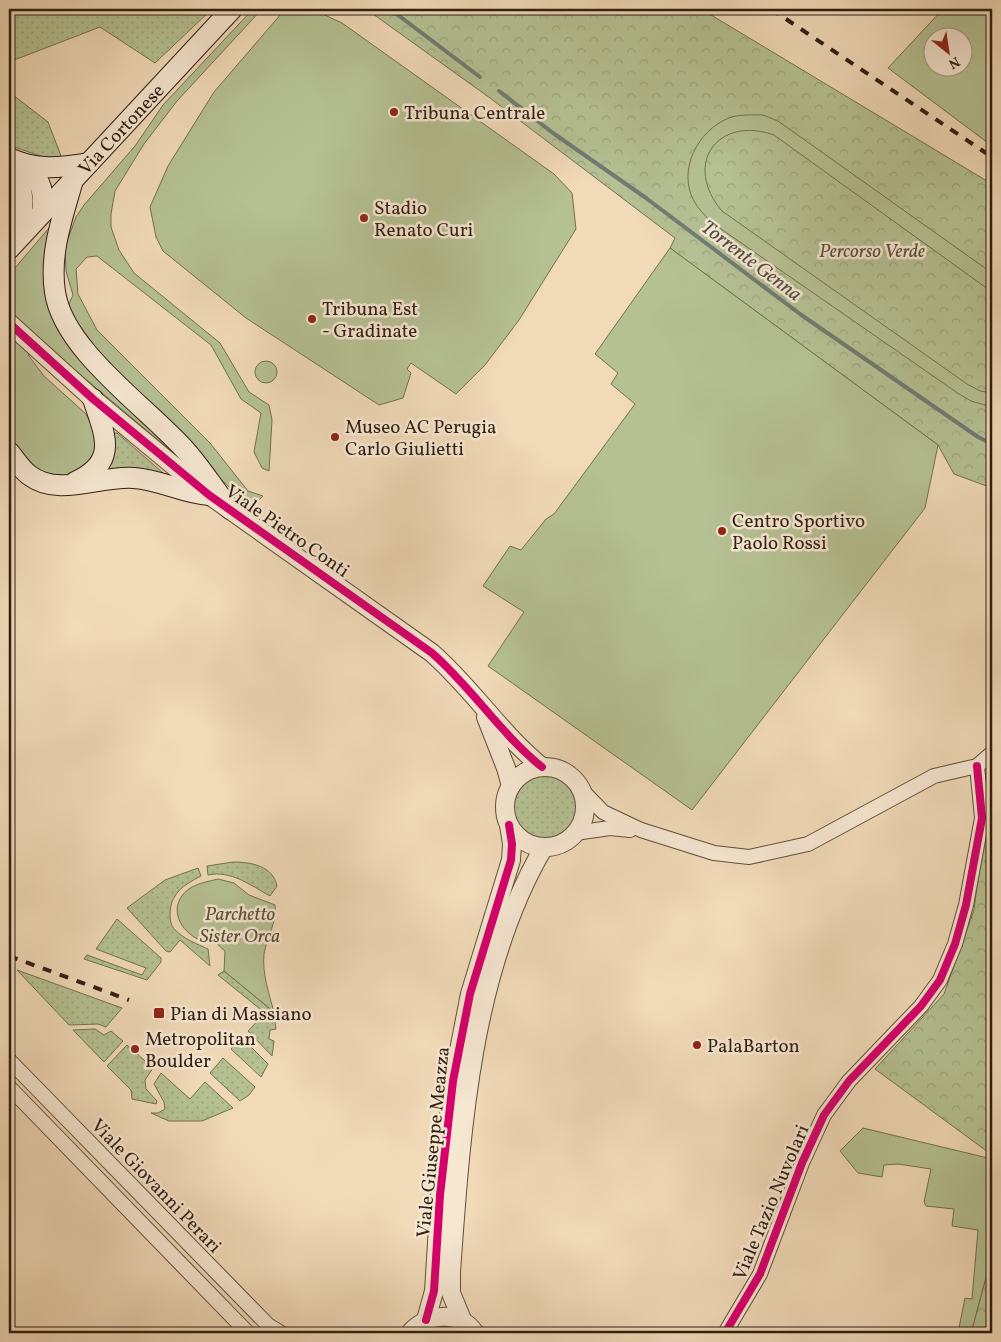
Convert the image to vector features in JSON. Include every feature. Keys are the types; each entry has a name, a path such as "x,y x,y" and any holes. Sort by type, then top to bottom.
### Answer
{"main road":[{"name":"Via Cortonese","path":"11,246 232,9"},
{"path":"15,162 44,169 88,163"},
{"path":"15,162 36,176 44,195 42,213"},
{"path":"11,246 22,218 23,195 15,162"},
{"path":"73,180 55,246 53,266 55,292 59,309 69,331 105,371 186,451 230,509"},
{"path":"66,486 89,475 98,466 104,455 106,446 104,431 93,399"},
{"path":"9,452 28,474 40,482 66,486 132,478 154,481 191,494 209,495"}],"street":[{"name":"Viale Pietro Conti","path":"9,323 93,399 209,495 432,653 479,701 526,754 542,767 564,772 603,812 641,830 714,853 749,857 776,853 808,844 934,776 977,766 992,753"},
{"name":"Viale Pietro Conti","path":"479,701 496,739 511,786"},
{"name":"Viale Tazio Nuvolari","path":"725,1333 760,1274 802,1163 824,1115 849,1081 921,1006 940,980 955,944 966,905 982,818 977,766"},
{"path":"542,767 524,773 511,786 506,798 505,812 509,825 523,841 544,847"},
{"path":"575,833 584,812 584,799 580,788"},
{"name":"Viale Giuseppe Meazza","path":"426,1320 434,1291 440,1195 452,1081 472,987 511,860 512,844 509,825"},
{"name":"Viale Pietro Conti","path":"544,847 556,845 575,833 610,828 641,830"},
{"name":"Viale Giuseppe Meazza","path":"469,1327 451,1293 463,1120 474,1050 490,983 510,915 528,875 544,847"},
{"name":"Viale Giovanni Perari","path":"9,1060 268,1325 281,1333"},
{"name":"Viale Giovanni Perari","path":"9,1087 248,1333"},
{"path":"410,1333 426,1320 438,1316 451,1317 469,1327"}],"green space":[{"path":"9,9 212,9 155,63 100,27 9,62"},
{"path":"253,9 262,9 177,101 144,144 115,191 111,227 119,250 134,273 220,343 249,392 269,405 272,420 269,471 262,468 254,452 261,413 241,399 211,345 97,256 87,257 76,269 78,294 97,330 210,443 248,491 263,496 253,506 247,505 153,412 86,339 65,313 73,295 66,271 65,247 76,217 84,205 135,146 163,105"},
{"name":"Stadio Renato Curi","path":"312,9 342,23 554,174 572,193 576,229 519,320 485,365 456,394 411,363 407,369 411,373 403,398 379,405 246,318 163,251 156,237 150,207 168,166 214,92 281,14"},
{"name":"Percorso Verde","path":"366,9 701,9 992,184 992,488 954,474 938,445 670,248 675,238 490,98"},
{"path":"943,9 992,9 992,146 888,68 924,29 924,78 974,78 974,28 925,28"},
{"path":"9,92 48,122 63,161 43,157 9,145"},
{"path":"742,115 763,115 778,121 992,273 992,292 774,135 754,131 737,132 722,138 712,148 706,161 705,176 710,193 722,211 967,384 980,391 992,393 992,407 971,401 959,394 711,222 700,209 689,189 688,177 689,164 700,141 718,124 729,118"},
{"path":"49,228 52,233 51,306 195,471 45,345 24,339 29,356 44,376 86,414 95,433 95,459 78,476 43,474 32,467 9,438 9,275"},
{"name":"Centro Sportivo Paolo Rossi","path":"670,248 938,445 925,508 692,810 488,666 524,612 483,586 510,546 521,550 546,519 554,514 635,404 611,384 618,373 595,354"},
{"path":"266,361 276,368 277,372 270,382 266,383 256,376 255,372 262,362"},
{"path":"114,433 117,433 169,478 104,472"},
{"path":"539,775 551,775 568,784 575,795 577,807 575,819 568,830 551,839 539,839 527,834 518,825 513,813 513,801 518,789 527,780"},
{"path":"992,790 992,1155 875,1069 944,994 974,910 988,798"},
{"path":"233,862 254,864 271,874 277,886 270,896 248,883 232,877 216,874 208,875 207,866"},
{"path":"198,868 201,876 183,887 172,901 170,919 175,930 191,941 208,949 210,966 180,940 170,952 166,951 127,908 165,880"},
{"name":"Parchetto Sister Orca","path":"218,879 234,883 249,895 275,905 275,918 264,954 266,983 274,1012 224,971 225,951 213,941 194,937 182,926 179,919 178,905 180,898 185,892 192,887"},
{"path":"117,919 161,958 161,962 147,980 84,959 87,955 142,975 146,968 96,949"},
{"path":"17,970 122,1008 106,1027 98,1024 69,1025"},
{"path":"224,971 274,1012 276,1029 270,1030 269,1039 274,1041 272,1056 248,1031 265,1013 218,975"},
{"path":"95,1029 104,1035 111,1031 123,1041 104,1062 73,1030"},
{"path":"241,1037 268,1064 261,1077 231,1049"},
{"path":"127,1045 153,1068 145,1080 146,1089 157,1101 156,1104 132,1099 131,1090 107,1066"},
{"path":"223,1058 255,1087 249,1095 240,1101 210,1073"},
{"path":"161,1073 190,1099 205,1082 233,1108 202,1121 169,1121 151,1113 158,1113 165,1109 164,1102 154,1084"},
{"path":"863,1128 992,1159 992,1255 971,1333 958,1333 965,1298 972,1299 978,1230 952,1226 954,1209 926,1206 924,1202 931,1169 898,1164 884,1165 882,1177 858,1173 840,1151"},
{"path":"992,1255 992,1333 971,1333"},
{"path":"434,1326 454,1327 463,1333 422,1333"}],"waterway":[{"name":"Torrente Genna","path":"390,9 480,77"},
{"name":"Torrente Genna","path":"499,91 553,133 646,198 800,314 978,437 992,444"}],"railway":[{"path":"771,9 992,157"},
{"path":"9,956 129,1000"}],"cycle path":[{"path":"9,323 93,399 209,495 432,653 513,740 542,767"},
{"path":"725,1333 760,1274 802,1163 824,1115 849,1081 921,1006 940,980 955,944 966,905 982,818 977,766"},
{"path":"426,1320 434,1291 440,1195 453,1081 470,994 511,860 512,844 509,825"}],"place":[{"name":"Tribuna Centrale","path":"394,112"},
{"name":"Stadio Renato Curi","path":"364,218"},
{"name":"Tribuna Est - Gradinate","path":"312,319"},
{"name":"Museo AC Perugia Carlo Giulietti","path":"335,437"},
{"name":"Centro Sportivo Paolo Rossi","path":"722,531"},
{"name":"Pian di Massiano","path":"159,1013"},
{"name":"PalaBarton","path":"697,1045"},
{"name":"Metropolitan Boulder","path":"135,1049"}]}
